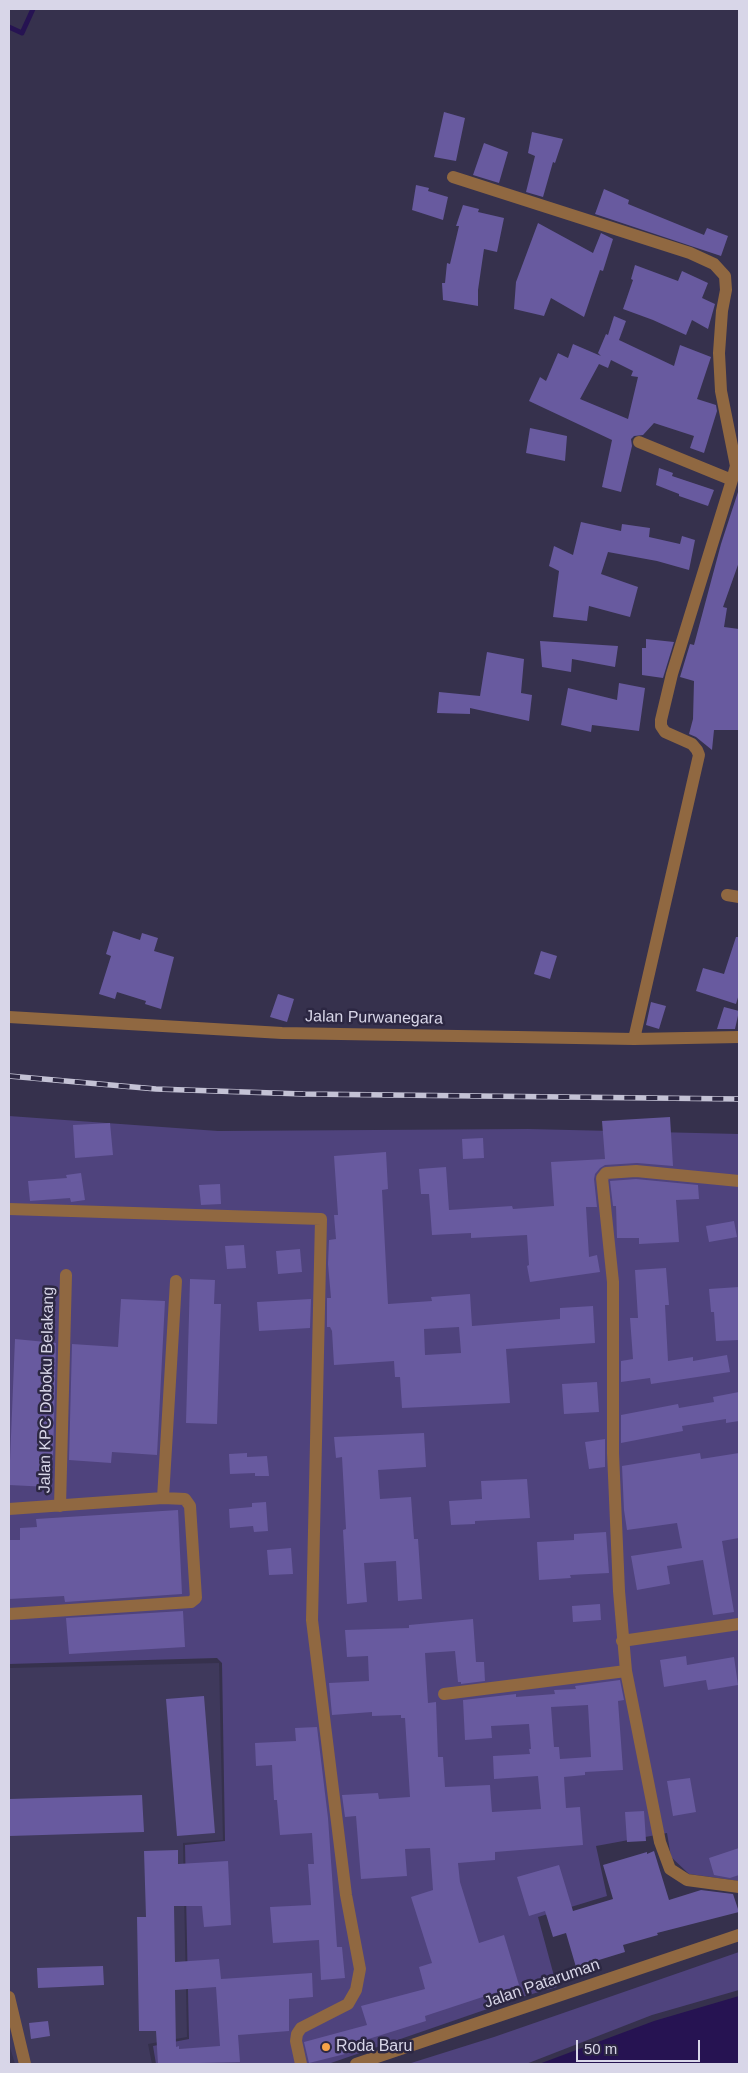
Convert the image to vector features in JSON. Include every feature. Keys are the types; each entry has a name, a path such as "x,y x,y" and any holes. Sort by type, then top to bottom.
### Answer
{"street":[{"path":"452,177 690,253 714,264 725,276 726,283 719,353 721,391 738,467 732,480 672,674 661,720 660,726 665,732 692,744 697,750 698,755 634,1039"},
{"path":"640,442 732,480"},
{"name":"Jalan Purwanegara","path":"9,1017 282,1033 634,1039 739,1037"},
{"path":"739,1182 636,1171 606,1173 602,1178 613,1282 613,1453 622,1641 626,1670 660,1842 670,1870 687,1880 739,1886"},
{"path":"9,1209 321,1219 312,1620 346,1895 360,1969 356,1990 348,2004 301,2028 297,2034 296,2042 302,2064"},
{"name":"Jalan KPC Doboku Belakang","path":"60,1506 66,1275"},
{"path":"164,1498 176,1281"},
{"path":"9,1509 164,1498 185,1499 190,1506 196,1598 194,1602 9,1614"},
{"path":"622,1641 739,1624"},
{"path":"444,1694 626,1670"},
{"name":"Jalan Pataruman","path":"356,2064 739,1935"},
{"path":"9,1996 25,2064"}],"shaded area":[{"path":"9,1116 218,1131 528,1129 739,1134 739,1881 689,1874 671,1857 667,1833 596,1846 607,1896 538,1917 557,1987 525,1996 328,2064 156,2064 153,2046 189,2039 185,1845 225,1841 222,1663 217,1658 9,1664"},
{"path":"219,1663 223,1840 183,1843 187,2037 148,2044 152,2064 15,2064 9,2044 9,1668"},
{"path":"739,1952 739,1990 652,2015 526,2064 408,2064 494,2037"},
{"path":"739,1996 739,2064 539,2064 654,2021"}],"building":[{"path":"444,112 465,118 456,161 434,157"},
{"path":"532,132 563,139 555,163 553,162 543,197 526,192 535,156 528,153"},
{"path":"484,143 508,152 499,183 473,175"},
{"path":"416,185 429,188 428,191 448,197 443,220 412,210"},
{"path":"604,189 629,200 628,204 704,235 707,228 728,236 721,256 595,214"},
{"path":"463,205 479,209 478,212 504,218 497,252 484,249 478,290 478,306 443,300 442,283 445,283 447,263 450,264 459,226 456,226"},
{"path":"538,223 593,253 601,233 613,239 603,271 600,270 584,317 551,298 544,316 514,309 516,282"},
{"path":"635,265 678,281 682,271 708,283 702,298 715,304 708,329 692,320 686,335 623,309 633,280 631,279"},
{"path":"614,316 626,321 619,340 674,366 680,345 711,357 697,399 716,405 717,411 704,453 690,448 694,436 654,423 643,435 634,436 631,439 632,446 621,492 602,487 612,440 529,401 540,377 546,381 558,353 568,358 573,344 601,356 598,353 606,334 608,335","holes":["611,360 633,371 631,376 638,377 628,419 580,399 599,364 608,368"]},
{"path":"530,428 567,436 565,461 526,453"},
{"path":"659,468 673,473 672,476 714,490 708,506 679,496 679,494 656,485"},
{"path":"738,492 739,562 723,607 727,608 724,627 739,629 739,730 714,730 712,750 696,737 689,734 693,719 694,681 680,677 690,644 694,645 721,544"},
{"path":"581,522 621,531 622,524 650,528 649,537 680,544 682,536 695,540 689,570 657,561 608,552 601,574 638,587 630,617 589,606 587,621 553,617 559,571 549,566 554,546 573,555"},
{"path":"646,639 674,642 663,678 642,675 642,648 646,648"},
{"path":"540,641 618,646 615,667 572,659 571,672 542,667"},
{"path":"487,652 524,659 521,693 532,695 529,721 470,708 470,714 437,713 439,692 480,696"},
{"path":"619,683 645,688 639,731 592,725 591,732 561,725 568,688 617,700"},
{"path":"113,931 140,940 142,933 158,938 154,951 174,957 161,1009 145,1004 146,1001 117,992 115,999 99,994 111,956 106,954"},
{"path":"736,937 739,937 739,994 736,1004 696,991 703,968 724,974"},
{"path":"541,951 557,956 550,979 534,974"},
{"path":"278,994 294,999 287,1022 270,1017"},
{"path":"651,1002 666,1006 659,1029 646,1025"},
{"path":"724,1007 739,1011 735,1029 717,1029"},
{"path":"670,1117 673,1166 637,1163 605,1165 595,1174 597,1207 586,1207 589,1257 597,1255 600,1272 530,1282 527,1266 529,1265 527,1235 471,1238 471,1233 432,1235 429,1194 421,1194 419,1169 446,1167 449,1210 512,1206 513,1209 554,1206 551,1162 605,1159 602,1121"},
{"path":"110,1123 113,1155 75,1158 73,1125"},
{"path":"483,1138 484,1158 463,1159 462,1139"},
{"path":"386,1152 388,1189 382,1190 388,1304 432,1301 431,1297 470,1294 472,1326 560,1319 560,1308 593,1306 595,1343 506,1349 510,1403 402,1408 400,1377 395,1377 394,1361 334,1365 332,1331 330,1327 327,1327 327,1298 331,1298 328,1264 329,1240 336,1239 334,1215 338,1215 334,1156","holes":["459,1327 461,1353 425,1355 424,1329"]},
{"path":"81,1173 85,1200 71,1202 70,1198 30,1201 28,1181 67,1178 66,1175"},
{"path":"636,1179 698,1185 699,1199 676,1200 679,1242 639,1244 639,1238 617,1238 616,1206 613,1206 610,1181"},
{"path":"220,1184 221,1204 201,1205 199,1185"},
{"path":"734,1221 737,1237 709,1242 706,1226"},
{"path":"244,1245 246,1268 227,1269 225,1246"},
{"path":"300,1249 302,1272 278,1274 276,1251"},
{"path":"666,1268 669,1305 665,1305 668,1361 693,1357 693,1361 727,1355 730,1372 651,1384 650,1378 621,1382 621,1361 633,1359 630,1318 638,1318 635,1270"},
{"path":"190,1279 215,1280 214,1304 221,1304 217,1424 186,1423"},
{"path":"739,1287 739,1340 716,1341 714,1312 711,1312 709,1289"},
{"path":"121,1299 165,1301 157,1455 112,1452 111,1463 69,1460 72,1344 118,1347"},
{"path":"311,1299 310,1328 259,1331 257,1302"},
{"path":"15,1339 56,1343 53,1459 50,1458 49,1487 9,1485"},
{"path":"597,1382 599,1412 564,1414 562,1384"},
{"path":"739,1392 739,1421 726,1423 726,1419 682,1426 683,1431 621,1443 621,1415 678,1404 679,1408 714,1402 713,1397"},
{"path":"424,1433 426,1467 378,1470 380,1499 411,1497 414,1539 418,1539 422,1599 398,1601 396,1561 364,1563 367,1602 347,1604 343,1530 346,1529 342,1457 336,1458 334,1437"},
{"path":"605,1439 605,1467 589,1469 585,1442"},
{"path":"247,1453 247,1457 267,1456 269,1476 255,1476 255,1473 230,1474 229,1454"},
{"path":"700,1453 701,1459 739,1453 739,1538 722,1541 734,1612 713,1615 703,1560 667,1566 670,1584 637,1590 631,1556 682,1548 677,1523 627,1530 622,1466"},
{"path":"527,1479 530,1518 475,1521 475,1524 451,1525 449,1501 482,1499 481,1481"},
{"path":"266,1502 268,1531 254,1532 253,1526 230,1528 229,1509 252,1507 252,1503"},
{"path":"178,1510 182,1594 65,1602 64,1596 9,1599 9,1540 20,1540 20,1528 37,1527 36,1519"},
{"path":"606,1532 609,1573 570,1575 571,1578 539,1580 537,1542 574,1540 574,1534"},
{"path":"291,1548 293,1574 269,1575 267,1550"},
{"path":"600,1604 601,1620 573,1622 572,1606"},
{"path":"183,1611 185,1647 69,1654 66,1618"},
{"path":"473,1619 476,1662 484,1662 485,1681 461,1684 461,1682 458,1682 455,1651 425,1653 428,1703 436,1702 438,1757 443,1757 445,1787 490,1785 492,1812 541,1809 538,1776 494,1779 493,1756 530,1754 529,1724 491,1726 492,1738 465,1740 463,1700 516,1694 516,1697 555,1694 554,1690 576,1689 575,1686 620,1680 624,1700 618,1701 623,1770 585,1772 585,1775 564,1777 566,1808 580,1807 583,1845 495,1852 495,1860 458,1863 460,1882 479,1943 504,1935 519,1985 425,2016 426,2021 362,2041 364,2046 348,2050 349,2053 309,2063 304,2042 367,2025 361,2006 425,1989 419,1967 432,1963 411,1897 433,1890 430,1848 405,1849 407,1876 361,1879 356,1816 345,1817 342,1795 378,1793 379,1799 410,1797 405,1718 401,1718 401,1715 372,1716 372,1712 332,1715 329,1683 369,1681 368,1656 347,1657 345,1630 409,1628 409,1625","holes":["588,1705 591,1757 560,1759 559,1747 554,1747 551,1707"]},
{"path":"686,1656 687,1665 734,1657 738,1685 708,1690 706,1680 664,1687 660,1660"},
{"path":"204,1696 215,1833 177,1836 166,1699"},
{"path":"317,1727 328,1818 337,1947 342,1947 345,1978 321,1980 319,1940 273,1943 270,1907 311,1905 308,1864 314,1864 312,1833 280,1835 277,1800 274,1800 272,1765 256,1766 255,1743 296,1741 295,1728"},
{"path":"690,1778 696,1812 673,1816 667,1781"},
{"path":"142,1795 144,1832 9,1836 9,1799"},
{"path":"644,1811 646,1841 627,1842 625,1812"},
{"path":"739,1848 739,1875 730,1878 714,1875 709,1858"},
{"path":"178,1850 178,1864 228,1861 231,1925 204,1927 202,1906 174,1906 175,1962 219,1959 221,1979 312,1973 313,1997 289,1999 289,2031 238,2035 240,2062 158,2064 156,2031 139,2031 137,1917 146,1917 144,1851","holes":["216,1987 220,2046 179,2049 179,2046 176,2047 175,1990"]},
{"path":"654,1851 669,1900 701,1890 733,1894 739,1912 657,1933 658,1935 623,1945 625,1952 576,1967 566,1933 553,1937 545,1911 529,1916 517,1877 559,1865 573,1911 613,1899 603,1865"},
{"path":"103,1966 104,1985 38,1988 37,1968"},
{"path":"48,2021 50,2036 31,2039 29,2023"}],"waterway":[{"path":"9,27 22,33 33,9"}],"railway":[{"path":"9,1076 156,1089 303,1094 739,1099"}],"place":[{"name":"Roda Baru","path":"326,2047"}]}
